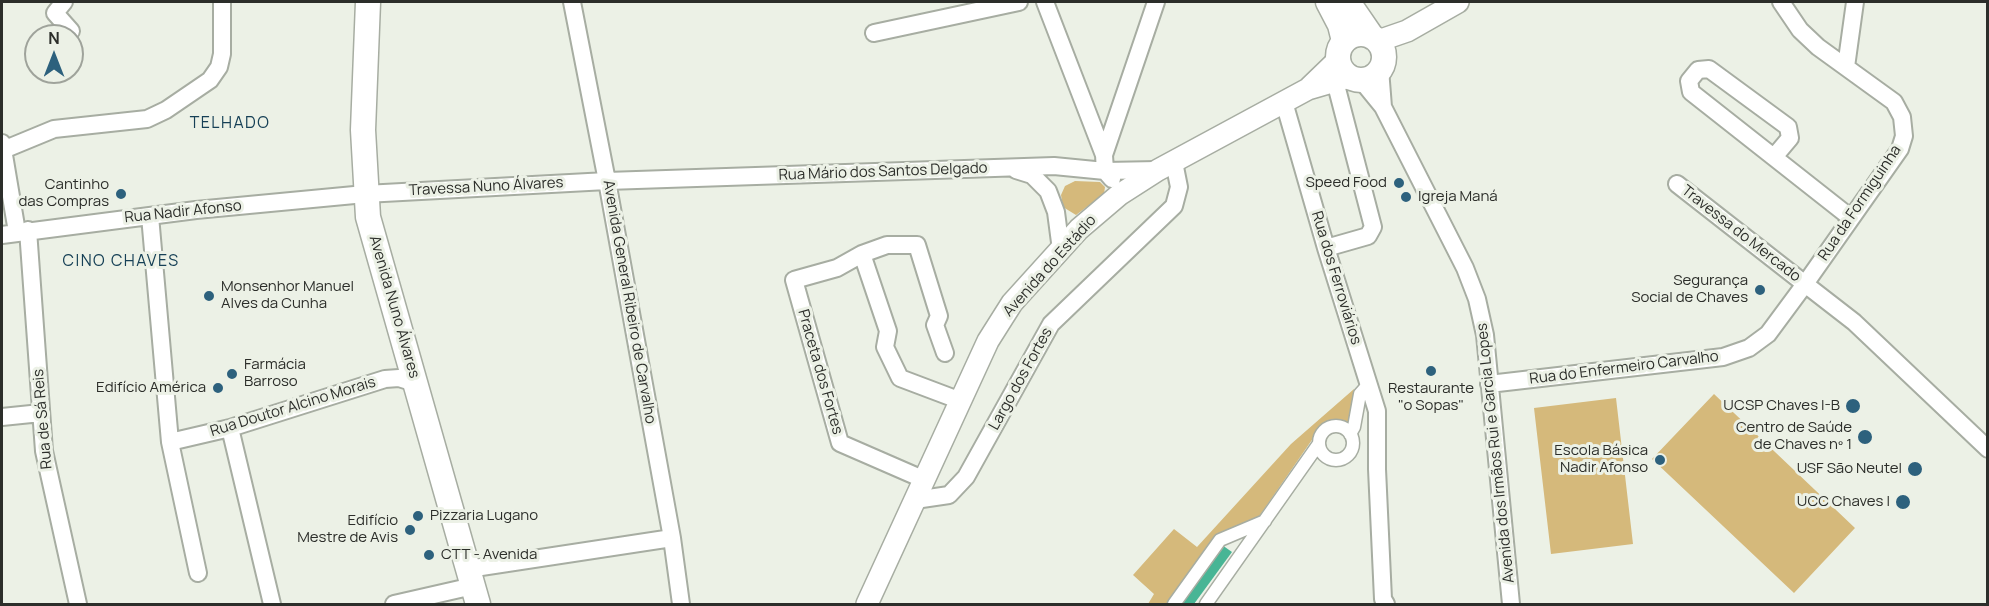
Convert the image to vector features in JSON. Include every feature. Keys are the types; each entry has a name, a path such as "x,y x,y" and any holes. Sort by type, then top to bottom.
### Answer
{"main road":[{"name":"Avenida Nuno Álvares","path":"368,2 363,130 366,194 371,228 473,587"},
{"path":"1328,2 1360,60"},
{"path":"1348,2 1360,60"}],"street":[{"path":"64,2 55,13 65,24"},
{"path":"2,147 54,129 147,118 166,110 210,80 219,67 222,54 222,2"},
{"name":"Avenida General Ribeiro de Carvalho","path":"572,2 608,181 672,538 681,604"},
{"path":"874,33 1019,2"},
{"path":"1045,2 1119,195"},
{"path":"1105,163 1156,2"},
{"path":"1326,248 1368,236 1373,227 1360,60 1458,2"},
{"name":"Rua da Formiguinha","path":"1781,2 1800,30 1894,102 1902,117 1904,136 1900,149 1804,284"},
{"path":"1846,67 1855,2"},
{"name":"Avenida do Estádio","path":"867,604 996,327 1012,303 1079,229 1119,195 1166,166 1360,60"},
{"name":"Avenida dos Irmãos Rui e Garcia Lopes","path":"1360,60 1472,284 1483,326 1511,604"},
{"path":"1774,157 1790,138 1788,127 1708,69 1698,70 1689,81 1691,92 1851,218"},
{"name":"Rua dos Ferroviários","path":"1284,102 1326,248 1377,411 1383,599 1386,604"},
{"name":"Rua de Sá Reis","path":"2,147 16,232 48,478 78,604"},
{"name":"Rua Mário dos Santos Delgado","path":"608,181 1054,166 1073,168 1105,163 1166,166"},
{"name":"Largo dos Fortes","path":"915,500 949,495 966,477 1051,324 1174,206 1179,187 1166,166"},
{"path":"1012,168 1032,175 1048,191 1056,212 1060,250"},
{"path":"1048,191 1063,174 1073,168"},
{"name":"Travessa Nuno Álvares","path":"366,194 608,181"},
{"name":"Travessa do Mercado","path":"1677,183 1804,284"},
{"name":"Rua Nadir Afonso","path":"16,232 366,194"},
{"path":"1056,212 1079,229"},
{"path":"150,216 170,442 198,573"},
{"path":"945,353 934,325 939,316 917,245 887,245 862,254 888,332 885,347 900,378 960,401"},
{"name":"Praceta dos Fortes","path":"862,254 837,268 794,280 840,443 925,480"},
{"path":"1804,284 1854,322 1988,449"},
{"name":"Rua do Enfermeiro Carvalho","path":"1489,384 1723,357 1749,348 1768,334 1804,284"},
{"name":"Rua Doutor Alcino Morais","path":"170,442 230,428 385,379 399,378 415,383"},
{"path":"1350,434 1354,427 1360,394 1368,386"},
{"path":"2,418 41,413"},
{"path":"1206,604 1318,445 1321,434 1330,427 1341,427 1350,434 1353,444 1344,458 1328,459 1318,445"},
{"path":"230,428 272,604"},
{"path":"1174,604 1220,540 1266,520"},
{"path":"394,604 672,538"}],"shaded area":[{"path":"1075,181 1100,182 1105,187 1104,194 1076,215 1063,207 1061,195 1065,186"},
{"path":"1354,389 1350,427 1343,423 1329,422 1316,434 1256,521 1220,537 1171,604 1148,604 1154,594 1133,575 1174,529 1197,547 1291,444"},
{"path":"1714,394 1855,528 1794,593 1652,459"},
{"path":"1616,398 1633,544 1551,554 1534,408"},
{"path":"1222,545 1232,552 1194,604 1180,604"}],"place":[{"name":"Speed Food","path":"1399,183"},
{"name":"Cantinho das Compras","path":"121,194"},
{"name":"Igreja Maná","path":"1406,197"},
{"name":"Segurança Social de Chaves","path":"1760,290"},
{"name":"Monsenhor Manuel Alves da Cunha","path":"209,296"},
{"name":"Restaurante \"o Sopas\"","path":"1431,371"},
{"name":"Farmácia Barroso","path":"232,374"},
{"name":"Edifício América","path":"218,388"},
{"name":"UCSP Chaves I-B","path":"1853,406"},
{"name":"Centro de Saúde de Chaves nº 1","path":"1865,437"},
{"name":"Escola Básica Nadir Afonso","path":"1660,460"},
{"name":"USF São Neutel","path":"1915,469"},
{"name":"UCC Chaves I","path":"1903,502"},
{"name":"Pizzaria Lugano","path":"418,516"},
{"name":"Edifício Mestre de Avis","path":"410,530"},
{"name":"CTT - Avenida","path":"429,555"}],"district":[{"name":"TELHADO","path":"230,124"},
{"name":"CINO CHAVES","path":"121,262"}]}
